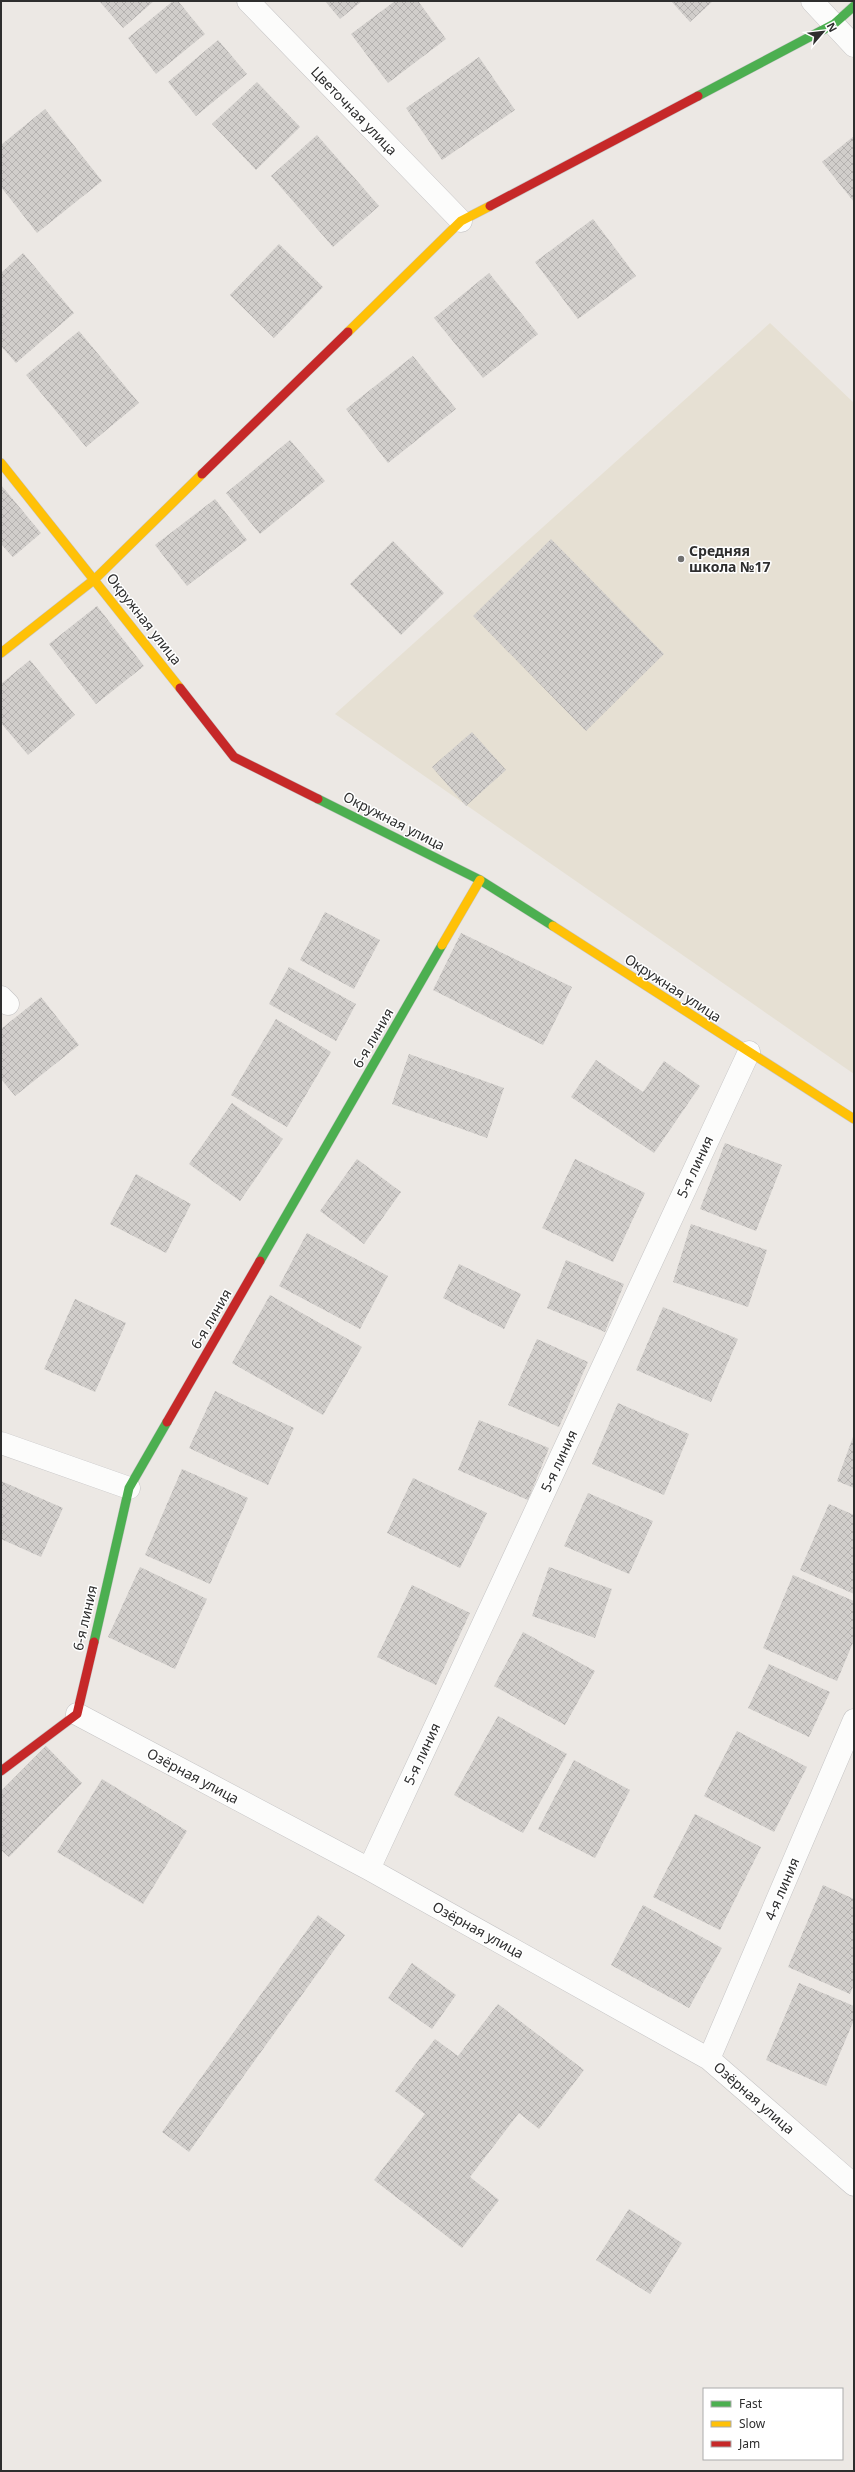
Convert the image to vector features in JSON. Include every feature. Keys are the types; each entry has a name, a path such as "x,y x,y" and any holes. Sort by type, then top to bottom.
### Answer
{"street":[{"name":"Цветочная улица","path":"248,1 461,221"},
{"path":"812,1 854,46"},
{"path":"1,653 95,578 461,221 834,24 854,6"},
{"name":"Окружная улица","path":"1,463 95,578 234,757 480,880 854,1119"},
{"name":"6-я линия","path":"76,1714 129,1488 480,880"},
{"name":"5-я линия","path":"369,1869 748,1052"},
{"path":"1,1443 129,1488"},
{"path":"1,1771 76,1714"},
{"name":"Озёрная улица","path":"76,1714 369,1869 709,2059 854,2185"},
{"name":"4-я линия","path":"709,2059 854,1720"}],"shaded area":[{"name":"Средняя школа №17","path":"770,323 854,403 854,1074 335,714"}],"building":[{"path":"99,1 154,1 123,28"},
{"path":"173,1 178,1 205,34 156,74 128,38"},
{"path":"325,1 362,1 340,19"},
{"path":"395,1 418,1 446,39 388,83 351,34"},
{"path":"671,1 713,1 690,22"},
{"path":"218,40 247,74 196,116 168,82"},
{"path":"479,57 515,110 442,160 406,108"},
{"path":"257,82 300,127 256,170 212,124"},
{"path":"45,109 102,181 37,233 1,187 1,145"},
{"path":"317,135 379,206 333,247 271,176"},
{"path":"854,136 854,202 822,162"},
{"path":"593,219 636,276 578,319 535,262"},
{"path":"279,244 323,287 274,338 230,295"},
{"path":"23,253 74,313 16,363 1,346 1,273"},
{"path":"489,273 538,334 483,378 434,318"},
{"path":"79,331 139,403 86,447 26,375"},
{"path":"413,356 456,409 388,463 346,409"},
{"path":"290,440 325,481 260,534 226,493"},
{"path":"1,485 41,533 13,557 1,544"},
{"path":"215,499 247,540 187,586 155,545"},
{"path":"551,539 664,654 586,731 473,616"},
{"path":"393,541 444,593 401,635 350,584"},
{"path":"97,606 144,666 96,704 49,644"},
{"path":"30,660 75,715 28,755 1,723 1,684"},
{"path":"472,732 506,770 466,806 432,767"},
{"path":"325,912 380,940 354,989 300,960"},
{"path":"461,933 572,987 543,1045 433,990"},
{"path":"289,967 356,1004 336,1041 269,1004"},
{"path":"41,997 79,1045 15,1096 1,1079 1,1029"},
{"path":"276,1019 331,1052 287,1127 231,1095"},
{"path":"409,1054 504,1088 487,1138 392,1104"},
{"path":"596,1060 643,1092 664,1061 700,1086 654,1153 571,1097"},
{"path":"232,1103 283,1139 240,1201 189,1164"},
{"path":"725,1143 782,1165 756,1231 700,1209"},
{"path":"357,1159 401,1192 364,1244 320,1211"},
{"path":"575,1159 645,1193 613,1262 542,1228"},
{"path":"136,1174 191,1204 166,1253 110,1224"},
{"path":"691,1224 767,1250 748,1307 673,1282"},
{"path":"307,1233 388,1276 360,1329 279,1286"},
{"path":"566,1260 624,1284 605,1332 547,1308"},
{"path":"459,1264 521,1294 504,1329 443,1298"},
{"path":"270,1295 362,1347 323,1415 232,1363"},
{"path":"75,1299 126,1323 95,1392 44,1369"},
{"path":"663,1307 738,1339 711,1402 636,1370"},
{"path":"537,1339 588,1362 559,1427 508,1405"},
{"path":"215,1391 294,1428 268,1485 189,1448"},
{"path":"618,1403 689,1434 664,1495 592,1464"},
{"path":"479,1420 549,1448 528,1500 458,1470"},
{"path":"854,1434 854,1488 837,1481"},
{"path":"182,1469 248,1498 210,1584 145,1555"},
{"path":"413,1478 487,1513 460,1568 387,1533"},
{"path":"1,1481 63,1508 41,1557 1,1539"},
{"path":"588,1493 653,1521 629,1574 564,1546"},
{"path":"829,1504 854,1515 854,1594 800,1570"},
{"path":"140,1567 207,1599 175,1669 108,1637"},
{"path":"549,1567 612,1589 595,1638 532,1616"},
{"path":"793,1575 854,1601 854,1640 837,1681 763,1648"},
{"path":"412,1585 470,1613 436,1685 377,1657"},
{"path":"523,1632 595,1671 565,1725 494,1686"},
{"path":"769,1664 830,1692 809,1737 748,1708"},
{"path":"498,1716 567,1754 523,1833 454,1795"},
{"path":"737,1731 807,1767 774,1832 704,1796"},
{"path":"46,1746 82,1783 9,1857 1,1850 1,1791"},
{"path":"574,1760 630,1790 595,1858 538,1829"},
{"path":"102,1779 187,1831 143,1904 57,1852"},
{"path":"695,1814 761,1847 720,1930 653,1897"},
{"path":"823,1885 854,1899 854,1984 850,1994 788,1967"},
{"path":"643,1905 722,1948 689,2008 611,1965"},
{"path":"318,1915 345,1935 189,2152 162,2132"},
{"path":"412,1963 456,1995 432,2029 388,1998"},
{"path":"799,1983 854,2006 854,2020 826,2086 766,2060"},
{"path":"498,2004 584,2070 539,2129 519,2113 470,2177 499,2200 462,2248 374,2180 425,2114 395,2091 435,2039 458,2056"},
{"path":"629,2209 682,2243 650,2294 596,2260"}],"traffic: fast":[{"path":"698,96 834,24 854,6"},
{"path":"318,799 480,880 553,926"},
{"path":"260,1261 442,945"},
{"path":"94,1642 129,1488 167,1422"}],"traffic: slow":[{"path":"348,332 461,221 490,206"},
{"path":"1,463 180,688"},
{"path":"1,653 95,579 202,474"},
{"path":"442,945 480,880"},
{"path":"553,926 854,1119"}],"traffic: jam":[{"path":"490,206 698,96"},
{"path":"202,474 348,332"},
{"path":"180,688 234,757 318,799"},
{"path":"167,1422 260,1261"},
{"path":"1,1771 77,1714 94,1642"}],"place":[{"name":"Средняя школа №17","path":"681,559"}]}
